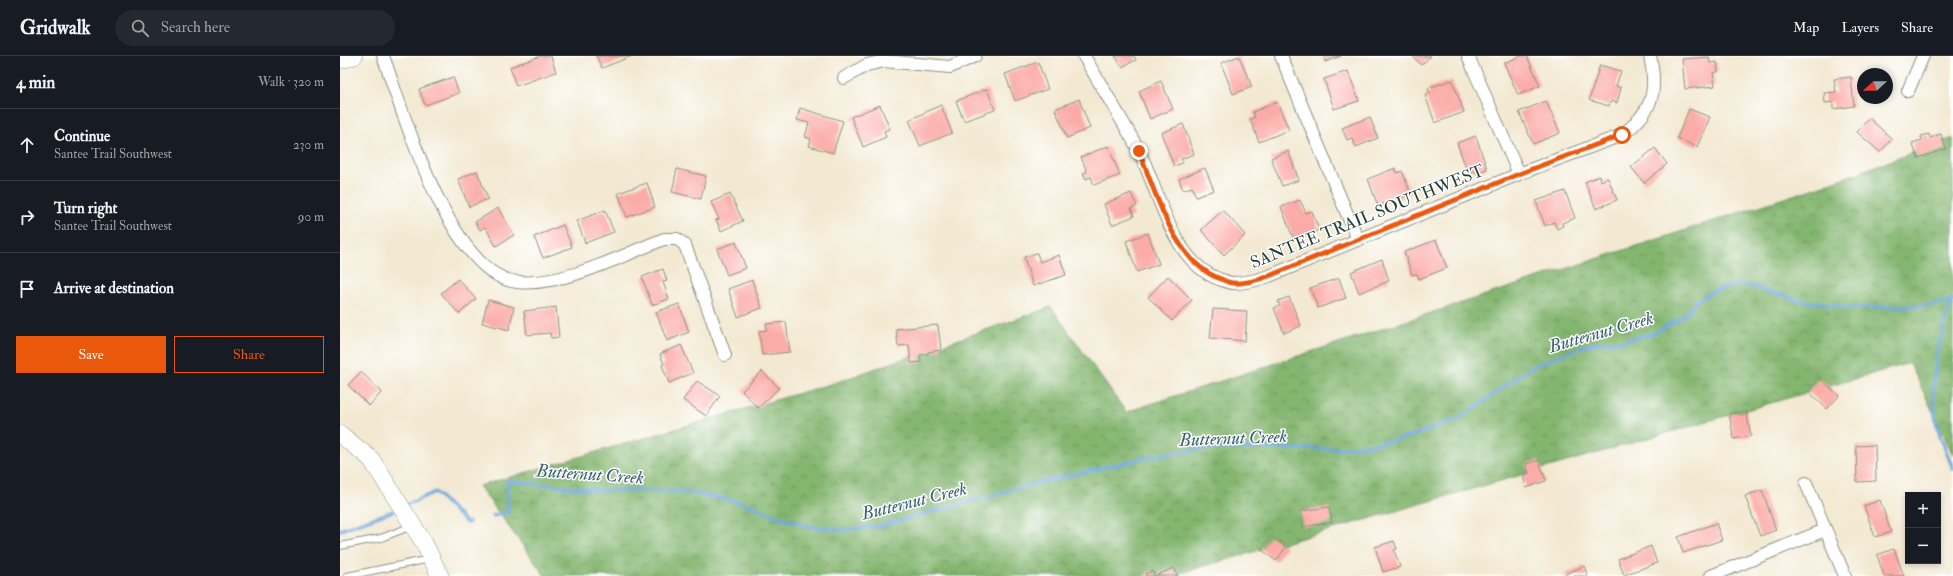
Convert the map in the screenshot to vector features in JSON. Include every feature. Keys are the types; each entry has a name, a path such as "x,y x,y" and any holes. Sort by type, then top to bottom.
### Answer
{"street":[{"path":"340,60 354,56"},
{"path":"383,56 418,154 453,228 467,248 487,267 502,278 516,282 530,283 570,276 664,240 678,239 685,245 725,355"},
{"path":"844,78 867,65 884,61 950,67 975,56"},
{"name":"SANTEE TRAIL SOUTHWEST","path":"1084,56 1139,151 1170,226 1184,250 1199,266 1213,276 1232,283 1253,281 1269,276 1519,174 1622,135 1633,126 1648,109 1654,79 1650,56"},
{"path":"1281,56 1358,240"},
{"path":"1468,56 1519,174"},
{"path":"1908,91 1923,56"},
{"path":"340,434 371,459 414,526 440,576"},
{"path":"1806,482 1845,576"},
{"path":"1711,576 1826,530"}],"lane":[{"path":"340,546 381,538 414,526"},
{"path":"347,576 432,559"}],"green space":[{"path":"1953,138 1953,455 1910,363 1170,576 545,576 479,486 834,383 1051,307 1126,412 1824,185"}],"building":[{"path":"541,56 551,56 556,72 516,86 510,67"},
{"path":"596,56 632,56 602,68"},
{"path":"1115,56 1134,56 1136,60 1122,67"},
{"path":"1239,56 1252,87 1233,94 1221,63"},
{"path":"1323,56 1341,56 1325,62"},
{"path":"1413,56 1431,56 1421,65"},
{"path":"1521,56 1527,56 1540,86 1518,95 1504,63"},
{"path":"1709,57 1710,63 1717,62 1718,72 1713,73 1715,86 1685,89 1682,59"},
{"path":"1038,62 1048,89 1015,101 1005,74"},
{"path":"1600,65 1621,71 1616,86 1621,88 1617,103 1611,101 1609,106 1589,100"},
{"path":"1348,71 1359,101 1334,109 1324,79"},
{"path":"453,77 459,93 425,105 419,89"},
{"path":"1851,77 1854,106 1833,109 1833,102 1825,103 1824,93 1836,92 1834,79"},
{"path":"1452,80 1464,112 1435,123 1425,95 1430,93 1428,88"},
{"path":"1161,81 1173,109 1150,119 1139,91"},
{"path":"987,89 995,110 964,121 956,101"},
{"path":"1079,99 1090,128 1067,138 1055,109"},
{"path":"1546,101 1560,133 1533,144 1519,112"},
{"path":"1277,102 1289,130 1259,142 1250,119 1255,117 1253,112"},
{"path":"880,105 890,129 884,131 886,137 863,147 851,117"},
{"path":"941,105 952,133 920,146 909,120"},
{"path":"800,108 843,121 833,153 809,146 811,139 805,137 809,123 797,120"},
{"path":"1689,109 1710,117 1697,147 1677,138"},
{"path":"1370,117 1378,138 1356,147 1352,138 1347,140 1342,128"},
{"path":"1869,118 1892,139 1880,152 1857,132"},
{"path":"1183,124 1194,154 1181,159 1183,163 1174,166 1161,133"},
{"path":"1929,134 1930,138 1941,134 1946,149 1918,158 1912,143 1922,140 1921,136"},
{"path":"1476,136 1487,169 1476,173 1475,170 1468,173 1457,143"},
{"path":"1108,146 1120,175 1094,185 1091,177 1086,179 1083,173 1087,172 1081,157"},
{"path":"1655,148 1667,164 1644,183 1631,167"},
{"path":"1288,151 1299,180 1282,186 1271,158"},
{"path":"1205,168 1214,190 1196,197 1192,187 1183,190 1179,179"},
{"path":"1395,168 1397,173 1402,171 1411,194 1378,206 1368,179"},
{"path":"677,169 706,176 701,199 672,192"},
{"path":"477,171 488,199 469,207 458,179"},
{"path":"1599,176 1601,181 1608,178 1617,200 1596,209 1585,182"},
{"path":"647,183 655,207 627,217 618,193"},
{"path":"1565,191 1575,218 1562,223 1563,226 1557,229 1554,222 1545,226 1536,201"},
{"path":"1131,193 1137,206 1131,208 1134,216 1112,225 1104,204"},
{"path":"730,194 743,221 721,231 716,220 719,219 711,202"},
{"path":"1300,200 1306,213 1312,211 1319,230 1294,240 1281,207"},
{"path":"498,208 514,235 496,246 485,227 480,230 475,222"},
{"path":"605,210 614,232 585,243 577,221"},
{"path":"1223,210 1245,235 1224,255 1201,230"},
{"path":"563,225 572,247 543,258 534,237"},
{"path":"1148,233 1159,264 1137,272 1126,241"},
{"path":"1436,240 1447,268 1419,279 1417,274 1412,275 1404,252"},
{"path":"736,242 746,268 727,275 717,249"},
{"path":"1037,253 1040,262 1059,255 1066,275 1033,286 1024,257"},
{"path":"1382,259 1389,281 1359,293 1351,272"},
{"path":"663,269 667,281 663,282 669,299 652,305 642,277"},
{"path":"1168,276 1192,300 1172,321 1148,297"},
{"path":"1339,278 1346,298 1318,308 1310,288"},
{"path":"458,279 476,299 459,314 441,293"},
{"path":"752,280 762,308 738,317 728,289"},
{"path":"1289,297 1301,326 1284,333 1274,308 1280,306 1278,301"},
{"path":"488,300 514,307 509,330 482,323"},
{"path":"679,304 689,332 667,341 656,312"},
{"path":"556,307 559,337 551,338 550,333 527,335 524,311"},
{"path":"1213,309 1247,311 1245,341 1210,338"},
{"path":"786,322 790,352 762,355 759,331 767,330 766,324"},
{"path":"938,325 941,350 920,355 921,362 911,363 909,345 898,346 896,329"},
{"path":"681,345 693,373 669,383 662,365 664,364 660,354"},
{"path":"762,371 779,388 758,408 742,391"},
{"path":"361,372 382,392 369,406 348,385"},
{"path":"1820,378 1839,396 1827,409 1808,391"},
{"path":"697,381 720,396 706,416 683,400"},
{"path":"1746,411 1751,436 1734,439 1729,414"},
{"path":"1875,445 1876,481 1857,482 1856,446"},
{"path":"1539,460 1546,481 1526,488 1523,475 1529,473 1526,464"},
{"path":"1762,490 1776,530 1760,536 1745,496"},
{"path":"1880,500 1891,532 1875,537 1864,506"},
{"path":"1329,507 1332,522 1303,527 1301,511"},
{"path":"1716,523 1722,540 1683,553 1678,537"},
{"path":"1271,536 1286,547 1276,561 1261,549"},
{"path":"1394,541 1397,549 1394,550 1400,567 1383,572 1375,547"},
{"path":"1651,546 1657,563 1624,575 1618,559"},
{"path":"1894,549 1904,576 1884,576 1877,555"},
{"path":"1584,566 1588,576 1561,576"},
{"path":"1174,568 1178,576 1155,576"},
{"path":"1153,571 1155,576 1146,576 1145,574"}],"waterway":[{"name":"Butternut Creek","path":"493,516 508,512 507,481 596,490 686,492 740,502 773,515 808,526 843,530 880,526 1041,482 1158,455 1212,448 1338,449 1409,437 1460,418 1534,366 1584,346 1601,342 1619,342 1655,333 1685,315 1696,301 1711,292 1729,286 1747,285 1798,300 1852,308 1922,306 1953,301"},
{"path":"1950,302 1938,348 1933,394 1937,426 1953,469"},
{"name":"Butternut Creek","path":"406,505 435,492 467,523 469,522"},
{"name":"Butternut Creek","path":"340,530 393,511"}],"route":[{"path":"1139,151 1170,226 1184,250 1199,266 1213,276 1232,283 1253,281 1269,276 1524,172 1622,135"}]}
